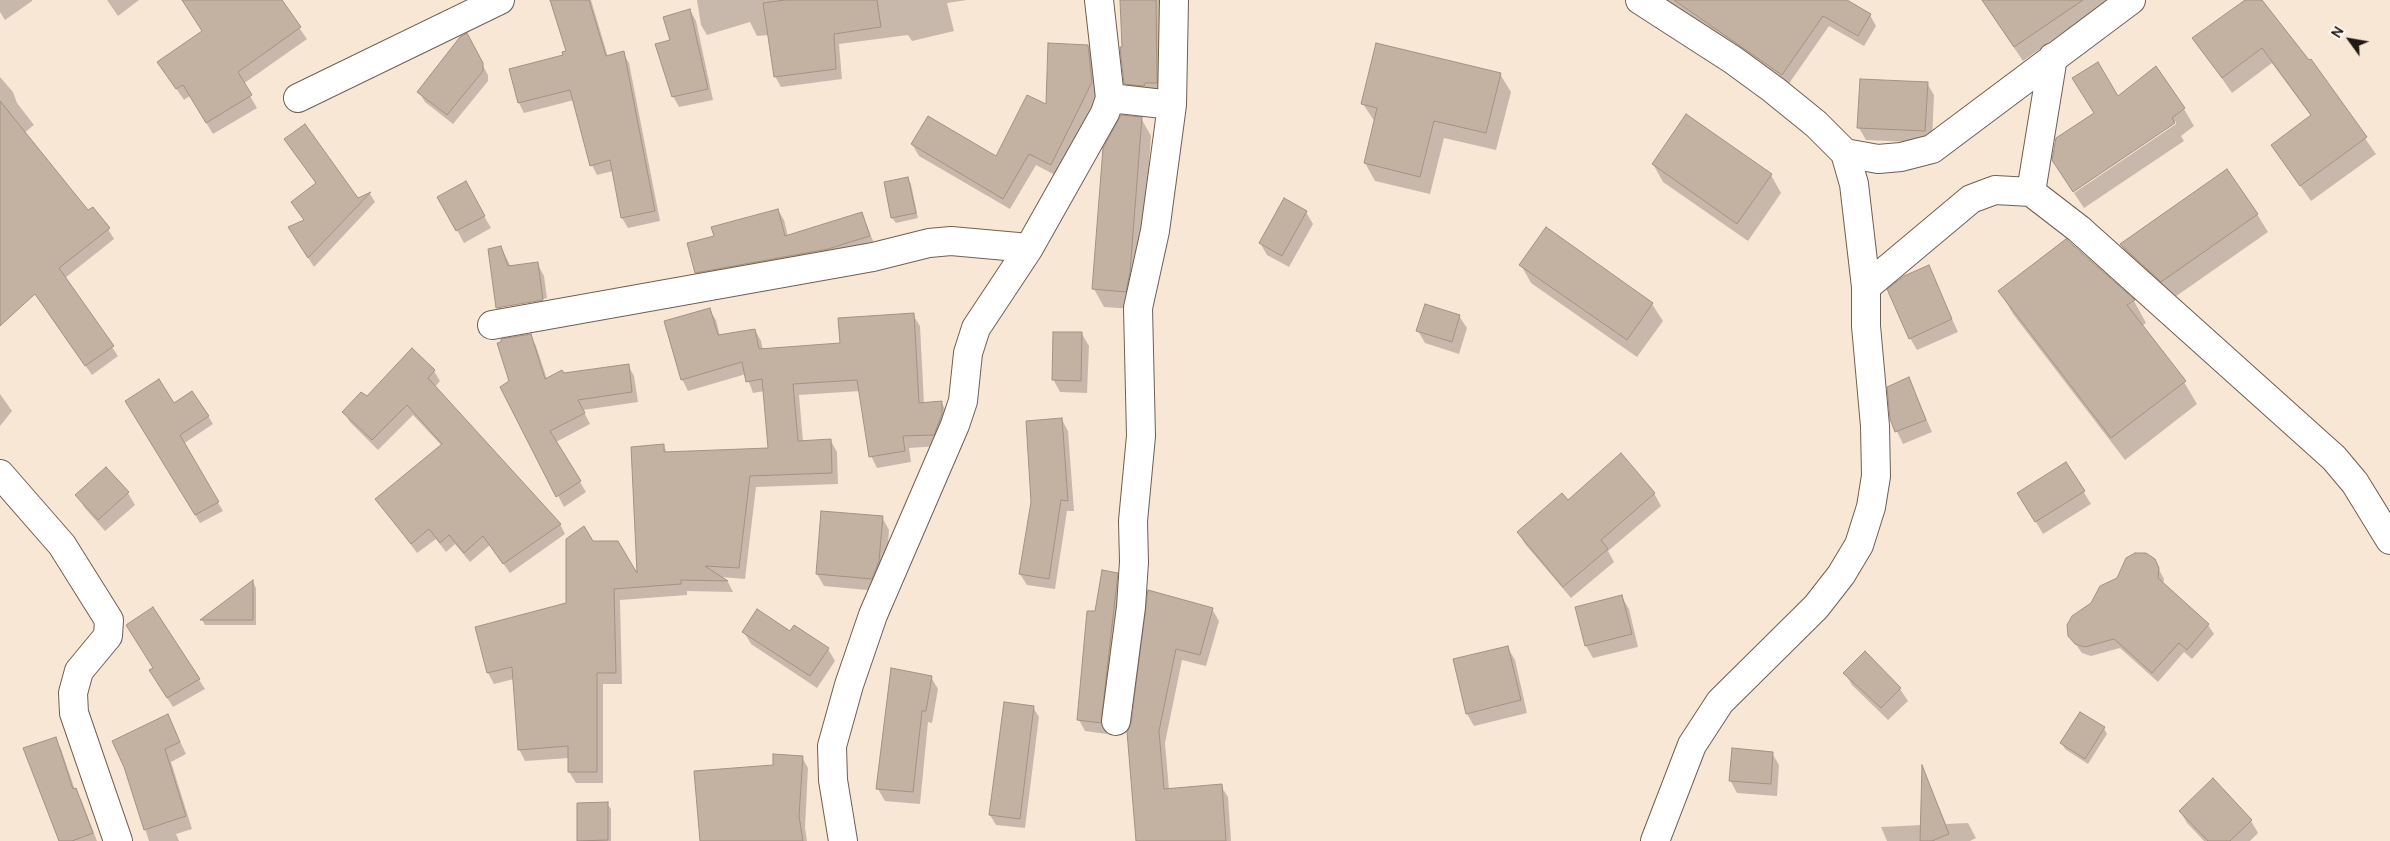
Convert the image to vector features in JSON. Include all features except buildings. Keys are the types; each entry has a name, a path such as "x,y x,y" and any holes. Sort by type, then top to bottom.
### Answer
{"street":[{"path":"298,98 500,0"},
{"path":"843,841 833,780 832,746 848,685 873,615 955,425 963,401 968,353 976,328 1029,248 1105,113 1110,98 1099,0"},
{"path":"1116,721 1131,607 1134,521 1141,436 1138,308 1155,231 1172,105 1174,0"},
{"path":"1640,0 1733,60 1774,90 1816,124 1845,153 1854,184 1866,287 1866,326 1875,426 1876,476 1872,507 1859,545 1841,575 1816,607 1720,702 1692,745 1655,841"},
{"path":"1845,153 1878,159 1901,157 1932,149 2131,0"},
{"path":"2030,192 2053,57"},
{"path":"1110,98 1172,105"},
{"path":"1866,287 1971,199 1995,190 2030,192 2079,229 2334,458 2354,484 2390,540"},
{"path":"492,325 873,258 929,243 951,241 1029,248"},
{"path":"0,474 62,545 109,620 108,636 79,671 72,692 74,713 118,841"}]}
